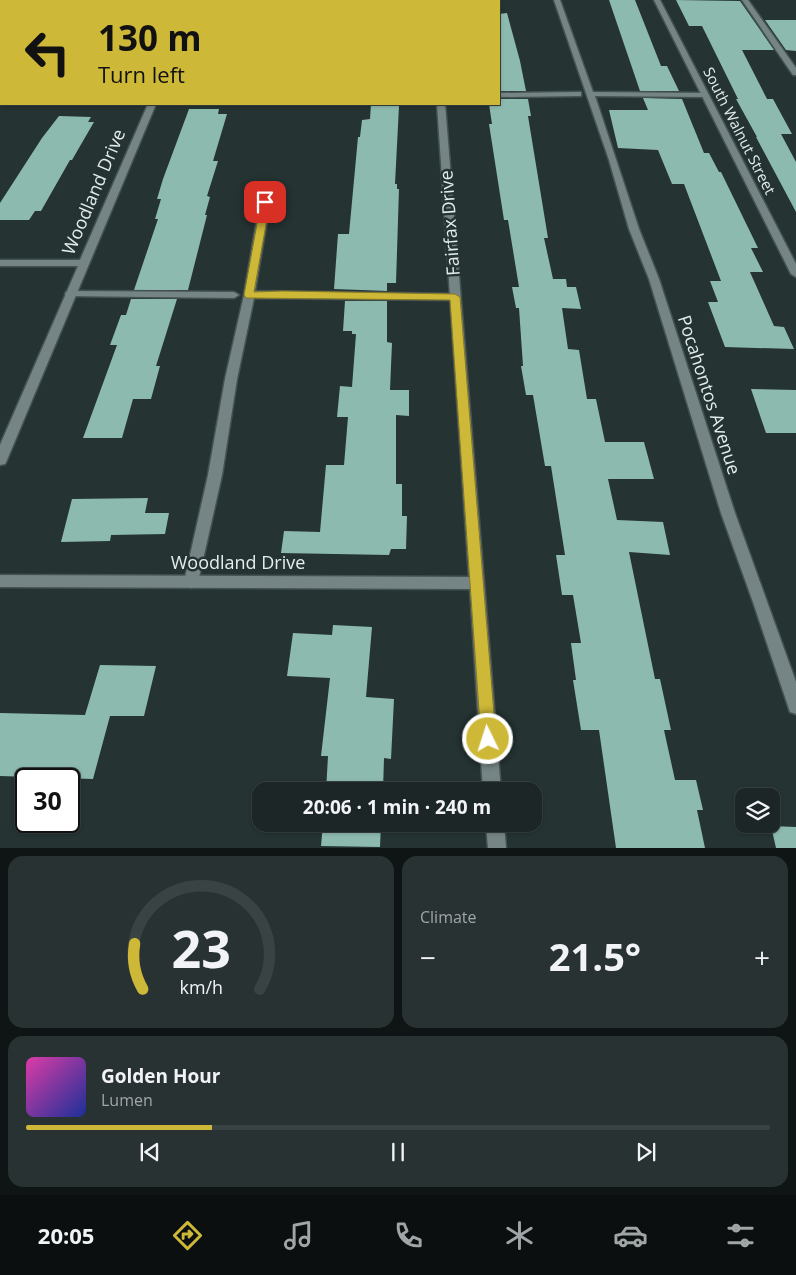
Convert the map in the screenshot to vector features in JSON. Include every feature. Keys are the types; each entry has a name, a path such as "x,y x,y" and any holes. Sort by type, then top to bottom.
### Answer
{"street":[{"name":"Pocahontos Avenue","path":"558,0 584,94 654,279 728,513 761,602 796,706"},
{"name":"South Walnut Street","path":"657,0 796,274"},
{"path":"745,0 796,72"},
{"path":"500,95 705,95"},
{"name":"Woodland Drive","path":"0,460 152,105"},
{"name":"Fairfax Drive","path":"441,105 491,782"},
{"path":"192,582 215,475 231,379 249,295 265,202"},
{"path":"0,263 83,263"},
{"path":"70,294 234,295"},
{"path":"249,295 455,297"},
{"name":"Woodland Drive","path":"0,582 477,583"},
{"path":"496,832 497,848"}],"building":[{"path":"609,0 635,0 661,66 667,66 679,91 640,91"},
{"path":"676,0 740,1 774,50 742,50 767,99 773,99 792,134 781,134 796,162 796,212 736,99 738,99 702,26 689,26"},
{"path":"507,13 526,91 500,91 500,14"},
{"path":"765,20 796,20 796,51 786,50"},
{"path":"643,98 682,99 704,153 709,153 719,172 721,172 758,248 751,248 763,272 750,272 774,326 784,327 794,349 725,347 708,302 718,302 710,281 721,281 684,184 672,184 658,150 618,148 609,110 648,110"},
{"path":"500,99 528,99 531,116 528,116 548,238 544,238 553,279 566,279 567,287 576,287 581,309 562,308 568,349 579,350 587,399 596,399 605,442 644,442 654,479 608,479 617,520 663,522 670,555 629,552 655,679 660,679 671,730 664,730 675,780 696,780 703,810 697,810 705,848 616,848 599,730 581,730 573,680 576,680 571,643 581,643 573,595 562,595 556,555 565,555 551,466 545,466 533,395 526,395 521,366 523,366 519,308 516,308 512,287 519,287 508,220 504,220 489,124 492,124 489,105 500,105"},
{"path":"371,105 399,106 395,184 397,184 397,189 399,189 396,283 387,283 387,291 334,289 338,234 349,234 358,137 360,137 362,120 370,119"},
{"path":"189,109 219,109 218,114 227,114 213,161 218,161 207,196 210,197 205,215 207,215 188,290 134,290 158,219 155,219 161,199 157,199 163,179"},
{"path":"59,116 91,117 88,122 94,122 41,211 35,211 29,220 0,220 0,203 42,138"},
{"path":"131,299 177,299 156,366 160,366 151,399 133,399 122,438 83,438 117,345 110,345 121,315 126,315"},
{"path":"345,301 387,301 387,342 392,343 390,390 409,390 409,416 396,415 396,484 402,484 402,516 407,516 406,549 391,549 389,555 281,553 284,531 320,532 326,465 344,465 348,417 337,417 340,386 352,387 356,334 352,334 352,331 343,331"},
{"path":"751,389 796,390 796,433 766,433"},
{"path":"148,498 145,513 169,513 165,534 111,535 110,541 61,542 72,499"},
{"path":"333,625 372,627 366,697 394,699 391,759 384,758 383,782 327,782 328,756 321,756 330,678 287,676 293,633 332,635"},
{"path":"100,665 156,666 144,716 110,716 93,779 80,779 80,768 15,768 15,776 0,776 0,713 85,715"},
{"path":"780,826 796,827 796,848 776,848 773,833 780,833"},
{"path":"322,832 381,832 380,847 321,846"}],"route":[{"path":"265,202 249,295 455,297 488,739"}]}
